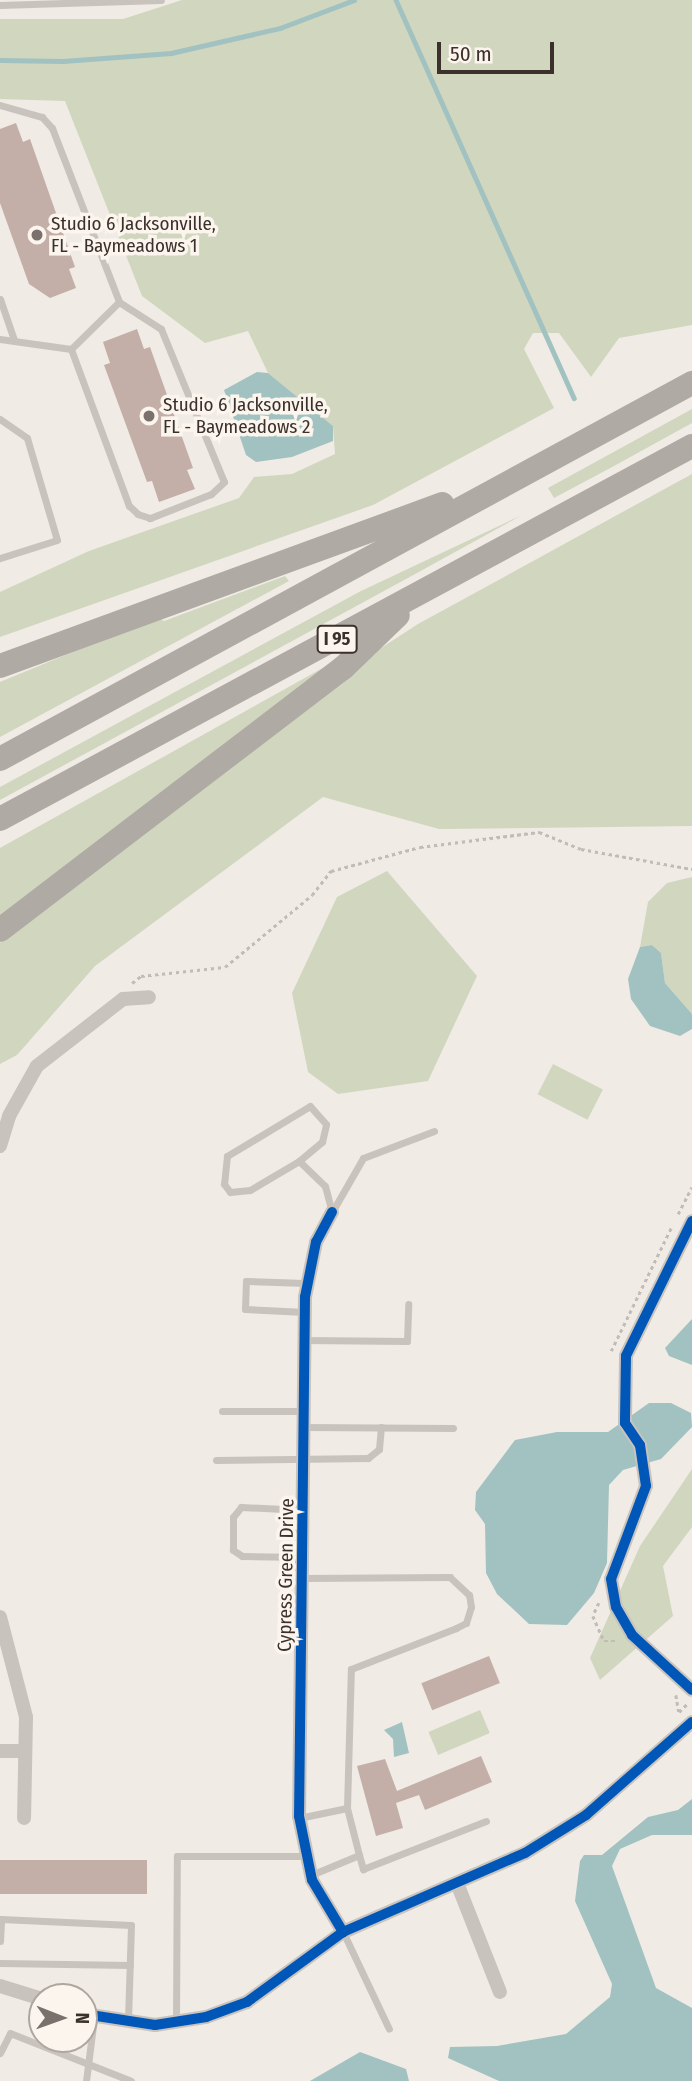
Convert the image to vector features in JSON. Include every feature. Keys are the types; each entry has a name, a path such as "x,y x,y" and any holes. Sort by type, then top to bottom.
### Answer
{"highway":[{"path":"0,759 692,383"},
{"name":"I 95","path":"0,819 692,446"},
{"path":"0,666 522,475"},
{"path":"0,930 343,668 422,593"}],"street":[{"path":"0,1146 9,1116 37,1066 123,999 149,997"},
{"name":"Cypress Green Drive","path":"332,1212 305,1283 304,1578 299,1818 310,1875 343,1932"},
{"path":"692,1221 626,1356 625,1423 640,1445 646,1486 611,1579 616,1607 632,1635 692,1690"},
{"path":"0,1617 26,1717 24,1818"},
{"path":"98,2018 128,2024 176,2023 254,1998 343,1932 525,1853 586,1815 692,1722"},
{"path":"0,1751 25,1751"},
{"path":"457,1882 500,1992"},
{"path":"0,1986 28,1995"}],"lane":[{"path":"0,5 161,0"},
{"path":"0,105 42,117 52,128 119,302 161,329 224,482 211,494 150,518 138,514 129,506 71,349"},
{"path":"0,299 14,340"},
{"path":"71,349 119,302"},
{"path":"0,339 71,349"},
{"path":"0,419 27,438 57,540 0,558"},
{"path":"310,1106 326,1124 322,1142 299,1161 250,1190 230,1192 224,1184 227,1156 310,1106"},
{"path":"332,1212 363,1158 434,1131"},
{"path":"299,1161 325,1186 332,1212"},
{"path":"305,1283 246,1281 245,1309 305,1312"},
{"path":"305,1340 407,1341 408,1304"},
{"path":"222,1411 381,1427 453,1428"},
{"path":"216,1460 304,1461 368,1458 379,1449 381,1427"},
{"path":"304,1510 241,1507 233,1517 233,1549 242,1556 304,1557"},
{"path":"304,1578 450,1577 469,1595 466,1623 351,1669 347,1808 363,1869 486,1821"},
{"path":"299,1818 347,1808"},
{"path":"310,1875 359,1855"},
{"path":"176,2023 177,1856 305,1856"},
{"path":"0,1941 1,1919 131,1925 128,2024"},
{"path":"343,1932 389,2029"},
{"path":"0,1963 130,1965"},
{"path":"0,2053 10,2033 70,2060 87,2060 131,2081"},
{"path":"86,2081 87,2053"}],"path":[{"path":"122,990 141,976 225,967 312,895 331,871 420,847 539,832 581,849 692,869"}],"green space":[{"path":"182,0 692,0 692,325 619,338 591,377 559,333 533,333 524,349 554,408 373,505 0,637 0,592 89,551 239,498 254,477 292,474 335,454 333,426 268,373 248,331 205,343 142,296 65,101 0,99 0,19 123,19"},
{"path":"692,409 692,423 614,466 554,498 548,488"},
{"path":"692,474 692,826 439,829 323,797 95,966 17,1055 0,1064 0,943 355,665 418,624"},
{"path":"522,515 0,800 0,787 361,591"},
{"path":"285,576 289,581 0,737 0,682 157,617 164,621"},
{"path":"355,650 0,918 0,848"},
{"path":"387,871 477,976 428,1081 338,1094 308,1072 292,993 337,897"},
{"path":"692,877 692,1014 665,983 661,953 652,945 640,947 648,902 667,883"},
{"path":"553,1064 603,1089 587,1120 538,1094"},
{"path":"692,1469 692,1527 663,1566 673,1616 600,1680 590,1658 640,1546"},
{"path":"480,1710 490,1733 438,1755 428,1732"}],"water":[{"path":"257,372 268,373 333,426 333,441 292,457 256,462 246,455 224,390"},
{"path":"652,945 661,953 665,983 692,1014 692,1029 680,1036 650,1026 631,999 628,979 640,947"},
{"path":"692,1319 692,1365 669,1356 665,1348"},
{"path":"649,1403 671,1403 691,1413 692,1427 661,1459 623,1470 609,1485 607,1563 594,1593 567,1625 529,1624 497,1594 486,1573 485,1524 475,1510 476,1492 515,1440 557,1432 608,1432"},
{"path":"402,1722 409,1753 394,1757 393,1739 384,1730"},
{"path":"692,1799 692,1835 652,1835 620,1849 612,1866 656,1988 692,2008 692,2081 499,2081 448,2058 450,2047 497,2046 566,2034 610,1997 612,1984 575,1901 580,1861 584,1855 602,1855 648,1817 678,1810"},
{"path":"360,2052 406,2069 409,2081 310,2081"}],"building":[{"name":"Studio 6 Jacksonville, FL - Baymeadows 1","path":"16,123 23,142 30,139 75,267 69,269 76,288 50,298 29,284 0,203 0,129"},
{"name":"Studio 6 Jacksonville, FL - Baymeadows 2","path":"137,329 144,349 150,347 193,468 187,470 195,489 159,502 152,481 147,482 104,365 110,363 103,342"},
{"path":"489,1656 500,1683 432,1710 421,1683"},
{"path":"481,1756 492,1782 425,1810 419,1795 396,1803 403,1828 376,1836 357,1766 385,1759 397,1791"},
{"path":"0,1860 147,1860 147,1894 0,1894"}],"waterway":[{"path":"0,60 63,61 171,53 280,28 354,0"},
{"path":"396,0 574,398"}],"cycle path":[{"path":"332,1212 316,1242 305,1297 299,1816 312,1880 343,1932"},
{"path":"692,1221 626,1356 625,1423 640,1445 646,1486 611,1579 616,1607 632,1635 692,1690"},
{"path":"98,2016 155,2025 206,2017 247,2002 343,1932 525,1853 586,1815 692,1722"}],"place":[{"name":"Studio 6 Jacksonville, FL - Baymeadows 1","path":"37,235"},
{"name":"Studio 6 Jacksonville, FL - Baymeadows 2","path":"149,416"}]}
